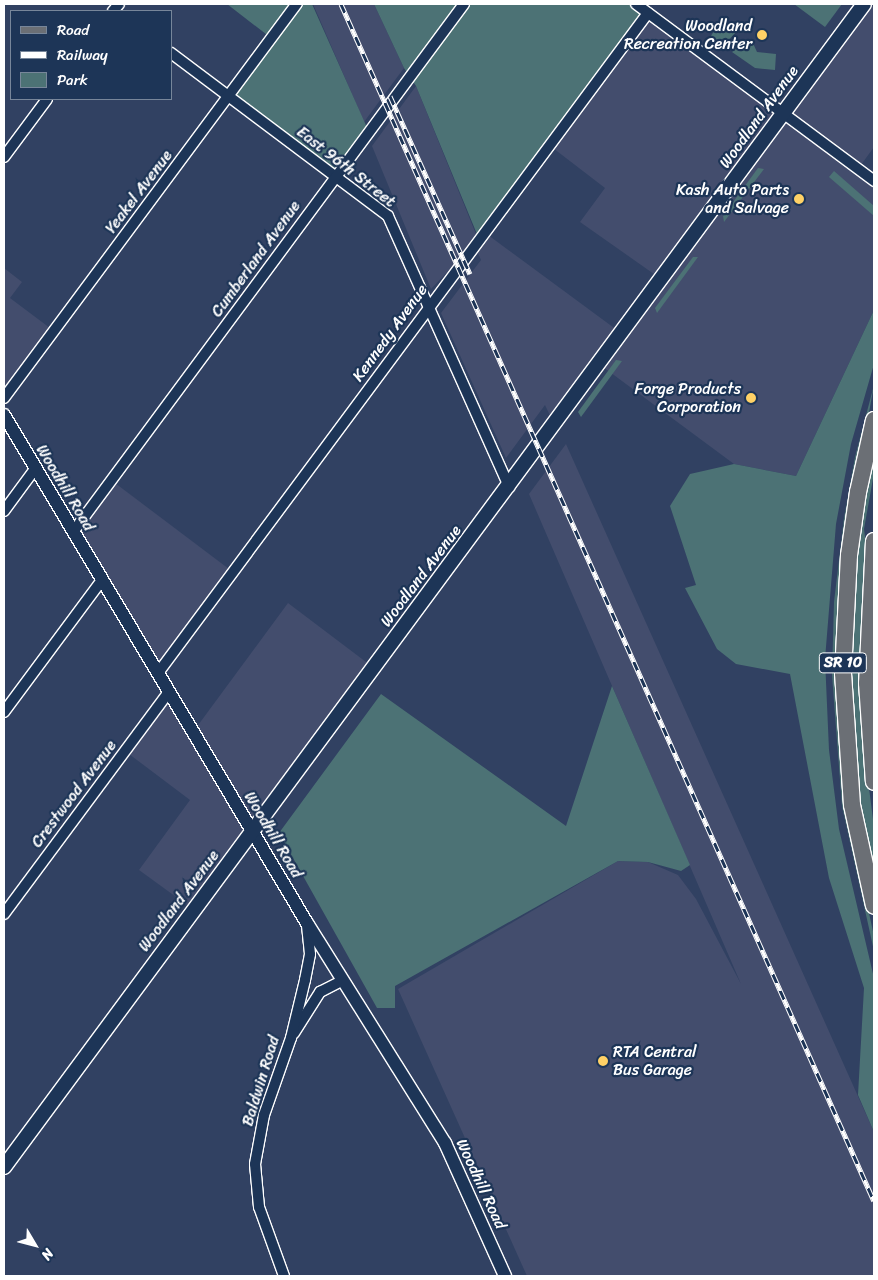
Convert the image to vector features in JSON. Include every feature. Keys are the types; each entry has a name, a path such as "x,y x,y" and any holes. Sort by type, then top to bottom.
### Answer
{"main road":[{"name":"Woodland Avenue","path":"4,1167 509,487 864,4"},
{"name":"SR 10","path":"874,420 858,492 849,555 843,673 852,805 874,906"},
{"name":"SR 10","path":"874,541 867,683 874,782"}],"street":[{"name":"Yeakel Avenue","path":"4,398 297,4"},
{"name":"Cumberland Avenue","path":"72,532 464,4"},
{"path":"636,4 874,181"},
{"name":"Kennedy Avenue","path":"158,673 427,307 648,13"},
{"name":"East 96th Street","path":"172,53 388,216 509,487"},
{"path":"4,157 46,100"},
{"name":"Woodhill Road","path":"4,415 307,924 445,1143 505,1276"},
{"path":"4,511 35,470"},
{"path":"4,712 102,580"},
{"name":"Crestwood Avenue","path":"4,914 169,692"},
{"name":"Baldwin Road","path":"284,1276 260,1207 255,1164 264,1115 290,1038 310,954 307,924"},
{"path":"290,1038 317,996 342,981"}],"shaded area":[{"path":"313,4 374,4 404,68 364,122"},
{"path":"864,4 874,4 874,147 858,169 874,181 874,310 796,476 734,464 599,364 554,424 545,405 506,458 441,313 481,260 474,244 431,289 372,146 416,86 478,239 484,232 621,333 661,279 580,222 605,188 549,145 648,13 784,113"},
{"path":"4,268 22,282 10,298 54,331 4,398"},
{"path":"566,444 874,1132 874,1276 527,1276 398,989 618,861 648,862 678,875 696,899 741,984 529,494"},
{"path":"111,480 233,572 158,673 73,532"},
{"path":"288,603 374,668 194,910 139,870 190,800 125,751 169,692 193,732"}],"green space":[{"path":"227,4 312,4 369,132 336,176 229,95 271,38"},
{"path":"374,4 636,4 648,13 479,239 416,86 404,68"},
{"path":"794,4 842,4 825,27"},
{"path":"722,20 737,31 723,46 710,37"},
{"path":"752,41 757,52 776,54 775,70 755,68 732,52 742,42"},
{"path":"758,168 764,169 724,222 723,216"},
{"path":"834,171 874,206 874,216 829,177"},
{"path":"693,257 698,257 657,313 655,308"},
{"path":"874,310 874,364 851,444 836,524 825,659 829,750 839,829 874,978 874,1132 858,1095 864,988 829,878 790,674 736,664 717,649 685,588 696,585 670,506 690,474 734,464 796,476"},
{"path":"616,360 622,361 581,417 578,412"},
{"path":"874,385 841,567 836,663 837,721 848,817 874,936 874,951 842,806 832,675 834,602 844,518 855,457"},
{"path":"874,444 874,473 864,529 867,552 860,671 863,741 874,827 874,885 865,846 849,725 855,546"},
{"path":"612,686 690,865 681,871 648,862 618,861 395,986 395,1008 377,1008 279,833 381,694 566,826"}],"railway":[{"path":"341,4 874,1201"},
{"path":"390,96 470,274"}],"place":[{"name":"Woodland Recreation Center","path":"762,35"},
{"name":"Kash Auto Parts and Salvage","path":"799,199"},
{"name":"Forge Products Corporation","path":"751,398"},
{"name":"RTA Central Bus Garage","path":"603,1061"}]}
